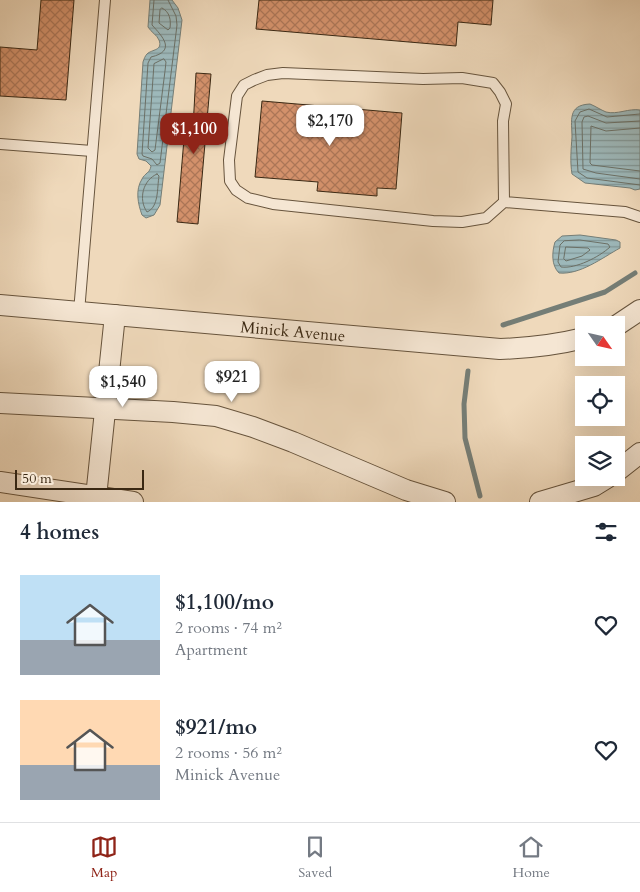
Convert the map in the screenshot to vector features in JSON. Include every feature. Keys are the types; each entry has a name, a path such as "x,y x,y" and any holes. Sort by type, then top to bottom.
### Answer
{"street":[{"name":"Minick Avenue","path":"0,305 500,349 538,347 575,341"},
{"path":"625,320 640,310"},
{"path":"96,496 115,315"},
{"path":"0,403 216,416 293,442 406,490 444,502"},
{"path":"625,465 640,454"},
{"path":"0,482 133,502"},
{"path":"540,502 594,486"}],"lane":[{"path":"79,312 105,0"},
{"path":"504,202 503,121 506,104 493,83 462,78 424,79 283,73 267,75 254,80 244,85 237,96 229,160 230,181 236,190 248,198 273,204 433,222 462,222 486,218 504,202 624,212 640,217"},
{"path":"0,144 92,151"}],"water":[{"path":"150,0 172,0 178,8 182,20 160,205 154,215 146,218 142,215 138,202 138,192 143,177 150,170 151,166 146,161 139,159 137,154 143,62 149,52 160,46 158,38 148,27"},
{"path":"590,104 610,113 640,110 640,189 635,190 585,183 572,174 572,115 577,107"},
{"path":"580,235 616,240 620,242 620,248 583,269 559,273 556,270 553,258 555,242 562,236"}],"building":[{"path":"41,0 74,0 66,100 0,96 0,47 37,50"},
{"path":"259,0 493,0 491,25 458,22 456,46 256,29"},
{"path":"196,73 211,74 198,224 177,222 185,127 193,128"},
{"path":"262,101 402,113 396,189 377,188 377,196 317,191 318,182 255,177"}],"waterway":[{"path":"503,325 605,292 635,273"},
{"path":"468,371 464,404 465,438 480,496"}]}
